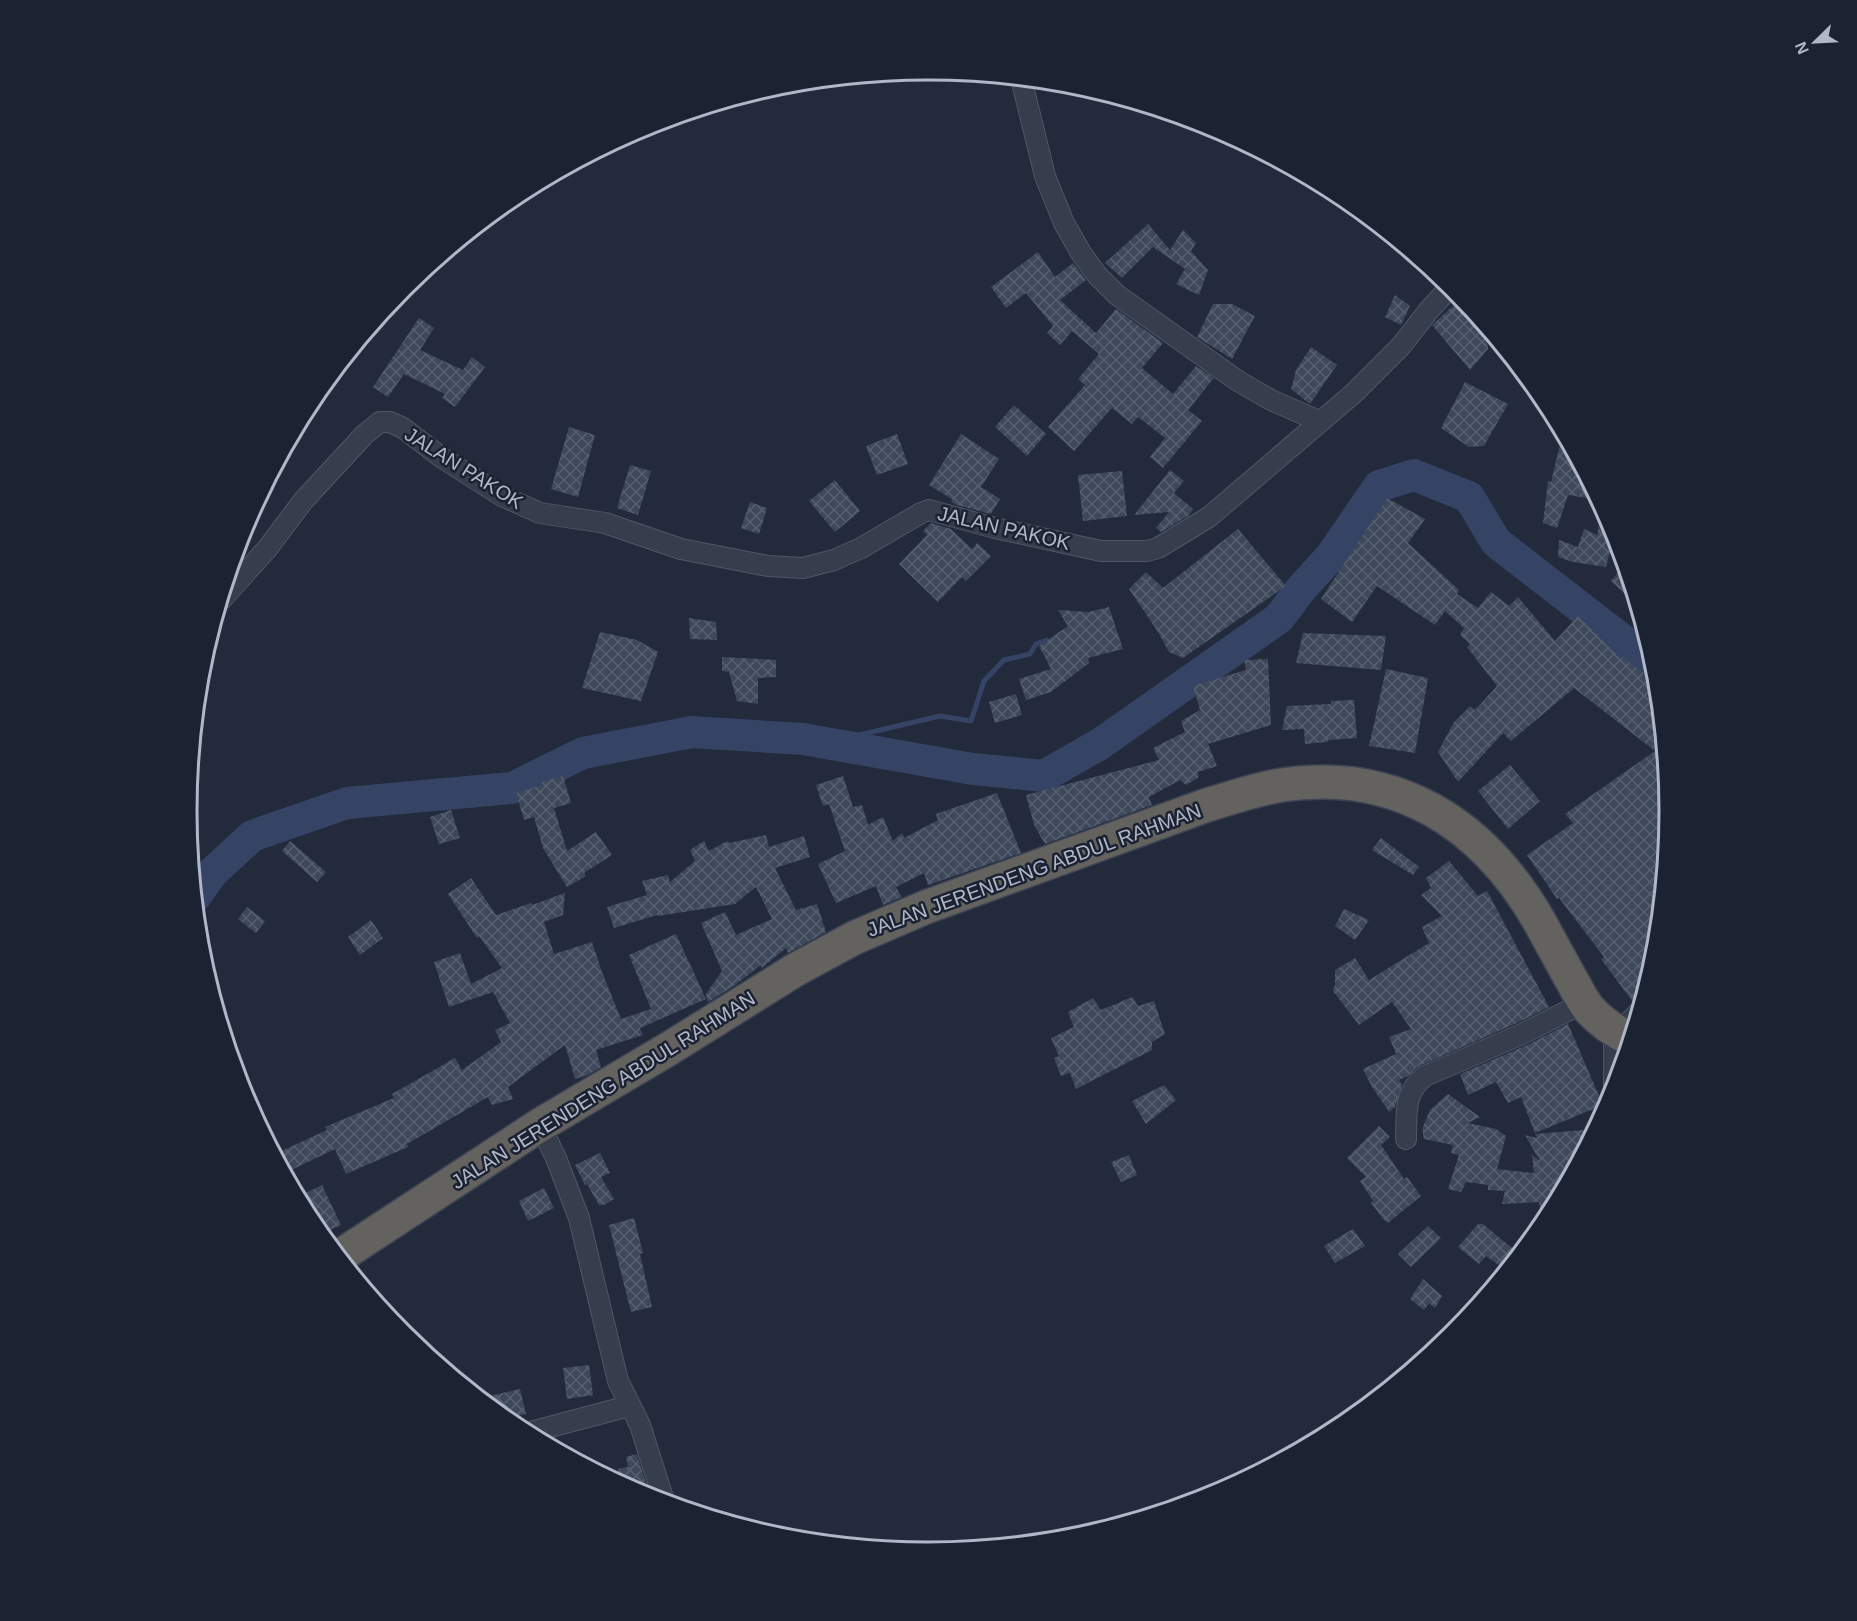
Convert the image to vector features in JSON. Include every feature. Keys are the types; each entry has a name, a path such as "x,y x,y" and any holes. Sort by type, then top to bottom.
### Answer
{"highway":[{"name":"JALAN JERENDENG ABDUL RAHMAN","path":"346,1252 540,1125 653,1059 795,970 869,930 926,907 1207,806 1283,785 1301,783 1358,785 1400,795 1445,816 1472,836 1510,876 1537,917 1584,1002 1599,1018 1625,1028"}],"street":[{"path":"1023,86 1045,176 1064,223 1081,253 1098,275 1117,295 1238,381 1271,400 1319,421"},
{"name":"JALAN PAKOK","path":"232,587 267,549 303,501 335,466 365,434 380,422 385,421 403,428 441,457 522,507 555,517 612,525 681,549 768,566 802,568 834,560 861,548 925,511 934,511 995,528 1101,551 1158,549 1209,516 1354,393 1401,346 1445,294"},
{"path":"1406,1139 1409,1094 1425,1076 1522,1034 1584,1002"},
{"path":"540,1125 556,1158 579,1218 615,1371 629,1406 640,1425 661,1490"},
{"path":"540,1430 629,1406"}],"building":[{"path":"1148,224 1170,250 1183,230 1196,243 1191,251 1208,270 1199,295 1176,284 1185,269 1153,247 1122,278 1105,263"},
{"path":"1038,252 1055,277 1073,263 1086,280 1060,300 1096,333 1116,309 1163,343 1142,368 1173,394 1196,366 1214,378 1188,410 1202,421 1163,468 1150,457 1165,438 1138,417 1132,424 1112,408 1074,451 1048,427 1085,385 1078,379 1099,354 1072,331 1060,345 1047,333 1053,326 1026,293 1006,308 991,287"},
{"path":"1395,295 1410,306 1401,325 1385,317"},
{"path":"1213,304 1232,304 1255,316 1232,359 1197,337"},
{"path":"1455,304 1487,340 1488,349 1470,370 1432,325"},
{"path":"419,318 434,328 420,350 463,370 472,357 485,367 455,407 442,398 445,394 404,374 388,397 373,387"},
{"path":"1311,347 1337,365 1310,404 1291,389 1296,370"},
{"path":"1465,382 1508,404 1484,446 1469,447 1441,428"},
{"path":"1014,405 1046,434 1027,456 995,427"},
{"path":"569,427 595,435 578,497 551,489"},
{"path":"897,434 908,464 877,475 866,446"},
{"path":"961,434 999,459 981,487 1000,499 991,514 957,505 929,485"},
{"path":"1560,443 1589,498 1568,495 1557,528 1543,523 1548,481 1551,482"},
{"path":"630,465 651,471 638,515 617,508"},
{"path":"1170,470 1184,481 1174,493 1193,509 1188,516 1161,532 1156,528 1169,512 1134,515"},
{"path":"1122,471 1127,516 1083,521 1078,475"},
{"path":"835,480 860,511 835,532 809,501"},
{"path":"1387,498 1425,519 1408,543 1459,590 1457,594 1478,608 1491,592 1509,606 1518,597 1555,641 1578,616 1621,659 1623,657 1646,675 1658,763 1660,810 1653,906 1634,1002 1601,959 1604,957 1559,898 1557,899 1527,855 1573,823 1565,814 1655,751 1574,688 1511,741 1503,733 1458,782 1438,752 1454,722 1470,706 1475,710 1497,686 1467,647 1470,644 1460,635 1464,628 1445,611 1435,625 1377,586 1352,622 1321,599"},
{"path":"750,502 767,508 759,534 741,528"},
{"path":"1600,522 1611,549 1606,567 1573,562 1558,557 1559,540 1578,547 1584,529 1597,535"},
{"path":"931,523 951,529 972,549 977,543 991,556 966,581 962,577 938,602 899,564 927,535 923,531"},
{"path":"1238,529 1286,586 1183,658 1169,652 1129,589 1146,572 1163,588"},
{"path":"1619,571 1627,596 1611,581"},
{"path":"1109,607 1123,649 1088,658 1089,663 1051,692 1026,700 1019,679 1051,669 1039,646 1068,626 1058,610 1089,612"},
{"path":"689,618 716,622 717,640 690,639"},
{"path":"600,632 637,640 658,652 641,701 582,688"},
{"path":"1303,633 1386,636 1381,670 1296,663"},
{"path":"722,657 776,660 776,677 758,678 758,704 737,701 729,672 722,671"},
{"path":"1268,659 1271,725 1208,744 1217,766 1198,772 1198,778 1186,785 1180,780 1149,797 1152,805 1045,844 1034,825 1026,795 1159,760 1153,748 1185,732 1181,721 1200,710 1193,686 1246,670 1244,660"},
{"path":"1386,669 1428,678 1415,753 1369,746"},
{"path":"1016,694 1022,715 995,723 989,702"},
{"path":"1354,700 1357,738 1305,744 1304,729 1282,730 1287,706 1331,704 1331,701"},
{"path":"1510,765 1540,801 1508,829 1478,791"},
{"path":"563,776 571,803 554,808 567,851 596,832 612,855 584,873 586,876 567,887 543,848 534,817 524,820 516,793"},
{"path":"843,776 853,807 862,805 868,825 883,817 893,841 902,833 904,838 938,820 936,814 997,793 1021,853 928,885 924,873 896,887 902,897 883,905 876,886 836,903 818,864 845,851 829,804 823,806 816,785"},
{"path":"451,810 460,838 439,844 430,817"},
{"path":"766,835 769,847 804,836 810,857 775,868 796,910 817,904 826,932 788,953 786,948 762,968 761,965 708,1002 706,994 722,971 701,923 725,912 736,935 772,919 756,887 735,904 657,915 614,928 607,907 647,895 642,881 668,875 670,882 695,861 690,850 704,841 709,851 727,841 729,843"},
{"path":"1381,838 1419,867 1413,875 1372,850"},
{"path":"290,841 326,872 317,882 282,851"},
{"path":"1449,861 1478,896 1487,891 1549,1007 1417,1067 1408,1076 1399,1080 1402,1085 1395,1107 1389,1112 1363,1069 1396,1054 1389,1037 1411,1029 1392,1002 1359,1025 1333,991 1335,970 1355,958 1369,980 1429,943 1422,927 1442,916 1421,895 1431,888 1426,878"},
{"path":"471,878 496,915 565,893 563,915 544,922 554,954 592,942 621,1019 651,1009 629,955 676,934 706,999 640,1028 643,1035 596,1050 601,1067 588,1075 575,1079 565,1045 508,1087 513,1099 492,1105 488,1097 407,1144 408,1147 346,1174 335,1149 292,1170 282,1151 327,1130 325,1127 394,1098 392,1094 455,1058 462,1070 501,1042 495,1030 510,1023 493,992 449,1007 434,962 460,953 471,984 502,968 479,936 477,938 448,894"},
{"path":"247,907 265,921 256,933 238,919"},
{"path":"1344,909 1369,920 1355,940 1335,926"},
{"path":"371,920 383,938 360,955 348,937"},
{"path":"1132,997 1138,1006 1154,1001 1165,1034 1152,1042 1152,1050 1076,1089 1070,1073 1061,1076 1054,1058 1059,1056 1051,1038 1074,1027 1068,1012 1093,998 1101,1010"},
{"path":"1568,1024 1600,1098 1596,1108 1535,1133 1521,1097 1508,1103 1496,1082 1468,1095 1460,1074 1527,1045"},
{"path":"1164,1085 1176,1100 1146,1124 1132,1101"},
{"path":"1448,1094 1480,1117 1468,1123 1496,1129 1506,1136 1497,1169 1534,1173 1532,1155 1540,1161 1525,1135 1537,1138 1535,1134 1586,1130 1562,1176 1540,1210 1539,1202 1502,1204 1505,1191 1488,1190 1488,1185 1466,1182 1461,1192 1448,1189 1459,1155 1451,1153 1453,1145 1424,1139 1422,1129 1430,1110"},
{"path":"1379,1126 1390,1137 1381,1145 1404,1179 1407,1177 1421,1196 1388,1223 1371,1203 1373,1201 1360,1181 1366,1177 1347,1158"},
{"path":"600,1153 610,1173 601,1177 614,1199 604,1205 599,1205 575,1165"},
{"path":"1129,1155 1137,1175 1121,1182 1111,1162"},
{"path":"322,1185 341,1225 330,1230 306,1193"},
{"path":"544,1188 554,1208 528,1221 519,1201"},
{"path":"634,1218 643,1253 640,1254 652,1307 631,1312 609,1225"},
{"path":"1478,1224 1483,1224 1513,1249 1500,1266 1486,1256 1479,1264 1458,1247"},
{"path":"1428,1226 1441,1238 1411,1267 1398,1254"},
{"path":"1353,1229 1365,1246 1335,1263 1324,1246"},
{"path":"1423,1279 1442,1296 1435,1308 1429,1303 1424,1310 1410,1299"},
{"path":"589,1365 593,1395 567,1399 563,1368"},
{"path":"520,1389 526,1414 519,1415 491,1396"},
{"path":"637,1454 646,1485 619,1472 618,1469 628,1467 626,1457"}],"waterway":[{"path":"202,887 212,873 252,836 347,803 512,788 583,753 692,732 803,739 973,769 1044,776 1100,744 1279,618 1331,556 1379,486 1414,475 1469,497 1496,542 1642,655"},
{"path":"825,743 940,716 971,721 984,681 1004,660 1030,654 1036,644 1047,640"}]}
